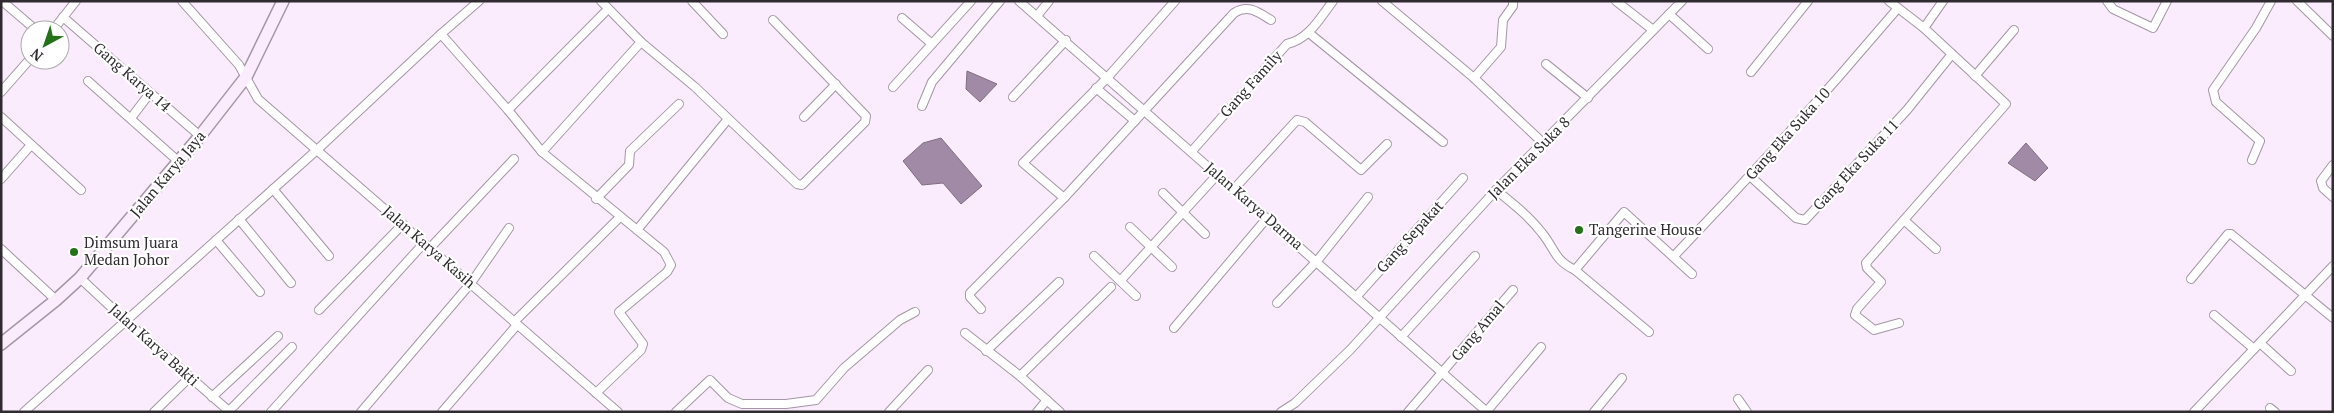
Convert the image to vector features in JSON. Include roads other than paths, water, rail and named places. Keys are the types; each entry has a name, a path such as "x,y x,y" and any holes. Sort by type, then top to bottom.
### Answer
{"main road":[{"name":"Jalan Karya Jaya","path":"1,344 80,278 200,136 246,77 283,1"}],"street":[{"path":"2,1 24,20"},
{"path":"61,20 76,1"},
{"name":"Jalan Karya Kasih","path":"182,1 226,50 246,77 258,99 318,149 618,412"},
{"path":"24,412 274,189 440,34 479,1"},
{"path":"601,1 642,42 695,87 797,184 802,185 865,122 866,116 773,20"},
{"path":"692,1 723,34"},
{"path":"893,87 971,1"},
{"path":"922,106 932,82 1000,1"},
{"name":"Jalan Karya Darma","path":"1019,1 1066,40 1192,151 1233,190 1317,261 1378,317 1487,411"},
{"path":"1037,16 1049,1"},
{"path":"1064,198 1024,163 1107,78 1175,1"},
{"path":"980,309 970,297 970,293 1064,198 1239,10 1242,1"},
{"name":"Gang Family","path":"1192,151 1287,44 1295,42 1309,33 1333,1"},
{"path":"1382,1 1474,78 1543,143"},
{"path":"1474,78 1500,50 1504,18 1513,6 1513,1"},
{"path":"1616,1 1653,30"},
{"name":"Jalan Eka Suka 8","path":"1282,412 1295,403 1350,350 1378,317 1496,190 1682,1"},
{"path":"1751,72 1808,1"},
{"path":"1889,1 1924,28 2006,104 1866,263 1867,268 1880,278 1881,282 1855,313 1874,330 1899,323"},
{"path":"1924,28 1942,1"},
{"path":"2107,1 2113,8 2154,28 2167,1"},
{"path":"2252,160 2260,141 2216,102 2213,90 2256,28 2271,1"},
{"path":"2297,1 2333,36"},
{"path":"508,110 608,8"},
{"path":"1239,10 1253,8 1270,20"},
{"name":"Gang Eka Suka 10","path":"1674,256 1826,93 1898,8"},
{"path":"1669,14 1708,49"},
{"name":"Gang Karya 14","path":"63,17 200,136"},
{"path":"902,18 932,44"},
{"path":"1975,76 2014,30"},
{"path":"1309,33 1443,142"},
{"path":"440,34 508,110 542,152 596,199 664,252 671,265 667,272 619,312 643,344 641,350 596,392"},
{"path":"1012,98 1066,40"},
{"path":"542,152 642,42"},
{"name":"Gang Eka Suka 11","path":"1750,176 1796,218 1804,220 1907,110 1952,54"},
{"path":"1546,64 1588,98"},
{"path":"1,92 20,70"},
{"path":"88,81 178,161"},
{"path":"804,117 836,84"},
{"path":"1096,88 1135,121"},
{"path":"130,118 150,93"},
{"path":"596,199 628,165 630,151 679,104"},
{"path":"1,117 82,190"},
{"path":"636,230 728,120"},
{"path":"1233,190 1297,120 1305,122 1361,170 1387,144"},
{"path":"1,179 31,145"},
{"path":"271,412 427,246 514,159"},
{"path":"2333,166 2321,181 2323,188 2333,197"},
{"path":"1121,280 1185,213 1217,175"},
{"name":"Gang Sepakat","path":"1357,296 1463,178"},
{"path":"274,189 329,256"},
{"path":"1496,190 1520,208 1542,232 1552,251 1564,264 1575,270 1649,332"},
{"path":"1163,193 1205,234"},
{"path":"1278,303 1317,261 1368,197"},
{"path":"1575,270 1624,212 1692,274"},
{"path":"442,412 516,323 620,217"},
{"path":"1174,328 1267,218"},
{"path":"239,219 291,283"},
{"path":"1904,220 1936,249"},
{"path":"319,310 403,224"},
{"path":"1130,227 1172,267"},
{"path":"361,412 471,283 509,228"},
{"path":"2191,279 2228,234 2231,234 2333,318"},
{"path":"216,240 260,292"},
{"path":"1,249 56,300"},
{"path":"1094,256 1136,296"},
{"path":"1401,337 1474,256"},
{"path":"2194,412 2333,266"},
{"name":"Jalan Karya Bakti","path":"80,278 229,412"},
{"path":"986,351 1059,282"},
{"path":"1020,376 1112,287"},
{"name":"Gang Amal","path":"1408,412 1513,290"},
{"path":"676,412 710,380 728,398 742,404 786,404 816,400 851,362 900,320 915,312"},
{"path":"2214,315 2290,371"},
{"path":"965,333 1020,376 1060,412"},
{"path":"212,397 278,336"},
{"path":"1487,411 1541,346"},
{"path":"229,412 292,347"},
{"path":"889,412 928,370"},
{"path":"154,412 190,377"},
{"path":"1594,412 1622,378"},
{"path":"1738,399 1748,412"},
{"path":"1037,412 1047,400"},
{"path":"737,412 742,404"},
{"path":"786,404 792,412"}],"place":[{"name":"Tangerine House","path":"1579,230"},
{"name":"Dimsum Juara Medan Johor","path":"74,252"}]}
